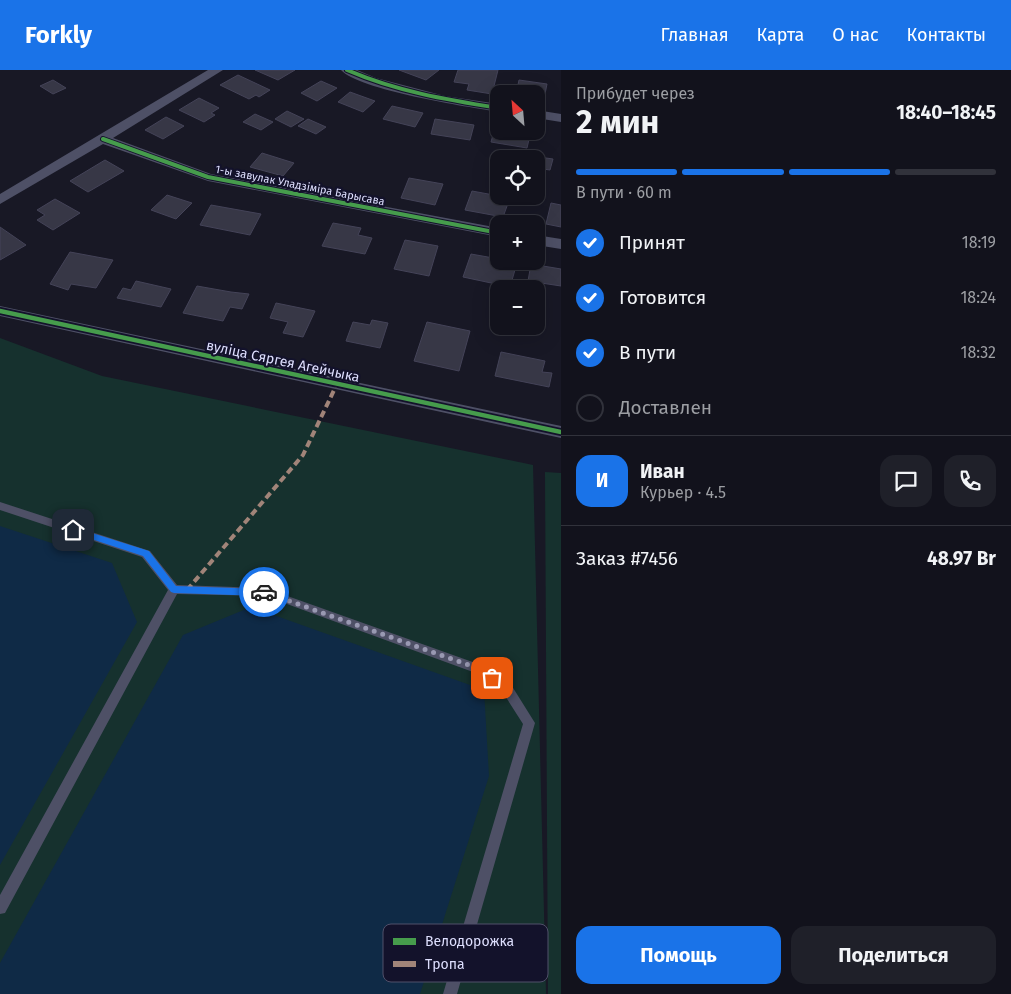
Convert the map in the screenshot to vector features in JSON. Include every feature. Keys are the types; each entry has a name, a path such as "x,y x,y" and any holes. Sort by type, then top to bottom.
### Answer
{"street":[{"path":"0,200 217,70"},
{"path":"346,70 372,81 445,100 490,107"},
{"path":"545,115 561,118"},
{"name":"1-ы завулак Уладзіміра Барысава","path":"103,139 208,177 490,231"},
{"path":"545,241 561,244"},
{"name":"вуліца Сяргея Агейчыка","path":"0,311 561,432"}],"lane":[{"path":"0,506 146,554 174,590"},
{"path":"0,908 174,590"},
{"path":"174,590 265,592 477,668 506,687 529,723 470,924"}],"green space":[{"path":"0,338 102,376 533,465 544,924 383,924 383,982 546,982 546,994 0,994"},
{"path":"545,472 561,473 561,994 548,994"}],"water":[{"path":"0,526 112,563 137,622 0,865"},
{"path":"251,607 484,690 489,776 442,924 383,924 383,982 424,982 420,994 0,994 0,963 183,635"}],"building":[{"path":"255,70 295,70 278,80"},
{"path":"399,70 439,70 426,80"},
{"path":"458,70 498,70 494,85 490,85 490,94 467,90 469,84 454,82"},
{"path":"238,75 270,90 259,97 256,95 249,99 220,85"},
{"path":"53,80 66,88 53,94 40,86"},
{"path":"519,80 547,84 545,94 545,85 518,85"},
{"path":"321,81 337,88 317,101 301,93"},
{"path":"350,92 375,101 363,112 338,102"},
{"path":"199,98 219,108 211,113 215,115 204,122 179,110"},
{"path":"392,106 423,113 415,127 383,119"},
{"path":"287,111 304,119 291,127 275,119"},
{"path":"255,114 273,122 261,130 243,122"},
{"path":"166,117 184,126 163,139 145,130"},
{"path":"308,119 326,127 316,134 298,126"},
{"path":"435,119 474,125 470,140 431,134"},
{"path":"492,140 529,140 527,148 491,142"},
{"path":"262,153 294,163 283,176 250,167"},
{"path":"545,158 553,159 550,170 545,169"},
{"path":"105,160 124,171 88,192 70,181"},
{"path":"409,178 443,184 435,205 401,198"},
{"path":"472,191 490,194 490,205 507,205 504,215 465,210"},
{"path":"167,195 192,203 176,219 151,210"},
{"path":"55,199 80,213 53,230 37,220 45,215 37,210"},
{"path":"551,203 561,205 561,227 546,224"},
{"path":"211,205 261,214 250,235 200,225"},
{"path":"333,223 361,228 358,235 372,238 365,254 322,246"},
{"path":"0,227 26,245 0,260"},
{"path":"405,240 438,246 429,276 394,269"},
{"path":"70,252 113,260 96,288 71,284 68,290 50,284"},
{"path":"471,254 490,257 490,270 515,270 512,280 490,280 490,283 463,277"},
{"path":"545,266 561,269 561,286 545,284 545,280 528,280 530,270 545,270"},
{"path":"136,281 171,289 161,307 117,298 123,288 131,290"},
{"path":"197,286 249,294 242,309 230,307 223,321 183,313"},
{"path":"276,303 315,311 303,337 283,333 288,322 270,318"},
{"path":"372,320 388,323 380,348 346,341 353,322 370,325"},
{"path":"427,322 470,331 459,371 414,361"},
{"path":"501,352 545,361 542,372 552,373 549,387 495,376"}],"marked path":[{"path":"187,590 303,455 337,384"}],"cycle path":[{"path":"347,70 372,81 445,100 490,107"},
{"path":"103,139 208,177 490,231"},
{"path":"0,311 561,432"}],"way so far":[{"path":"264,592 477,668 492,678"}],"route":[{"path":"73,530 146,554 174,590 264,592"}]}
